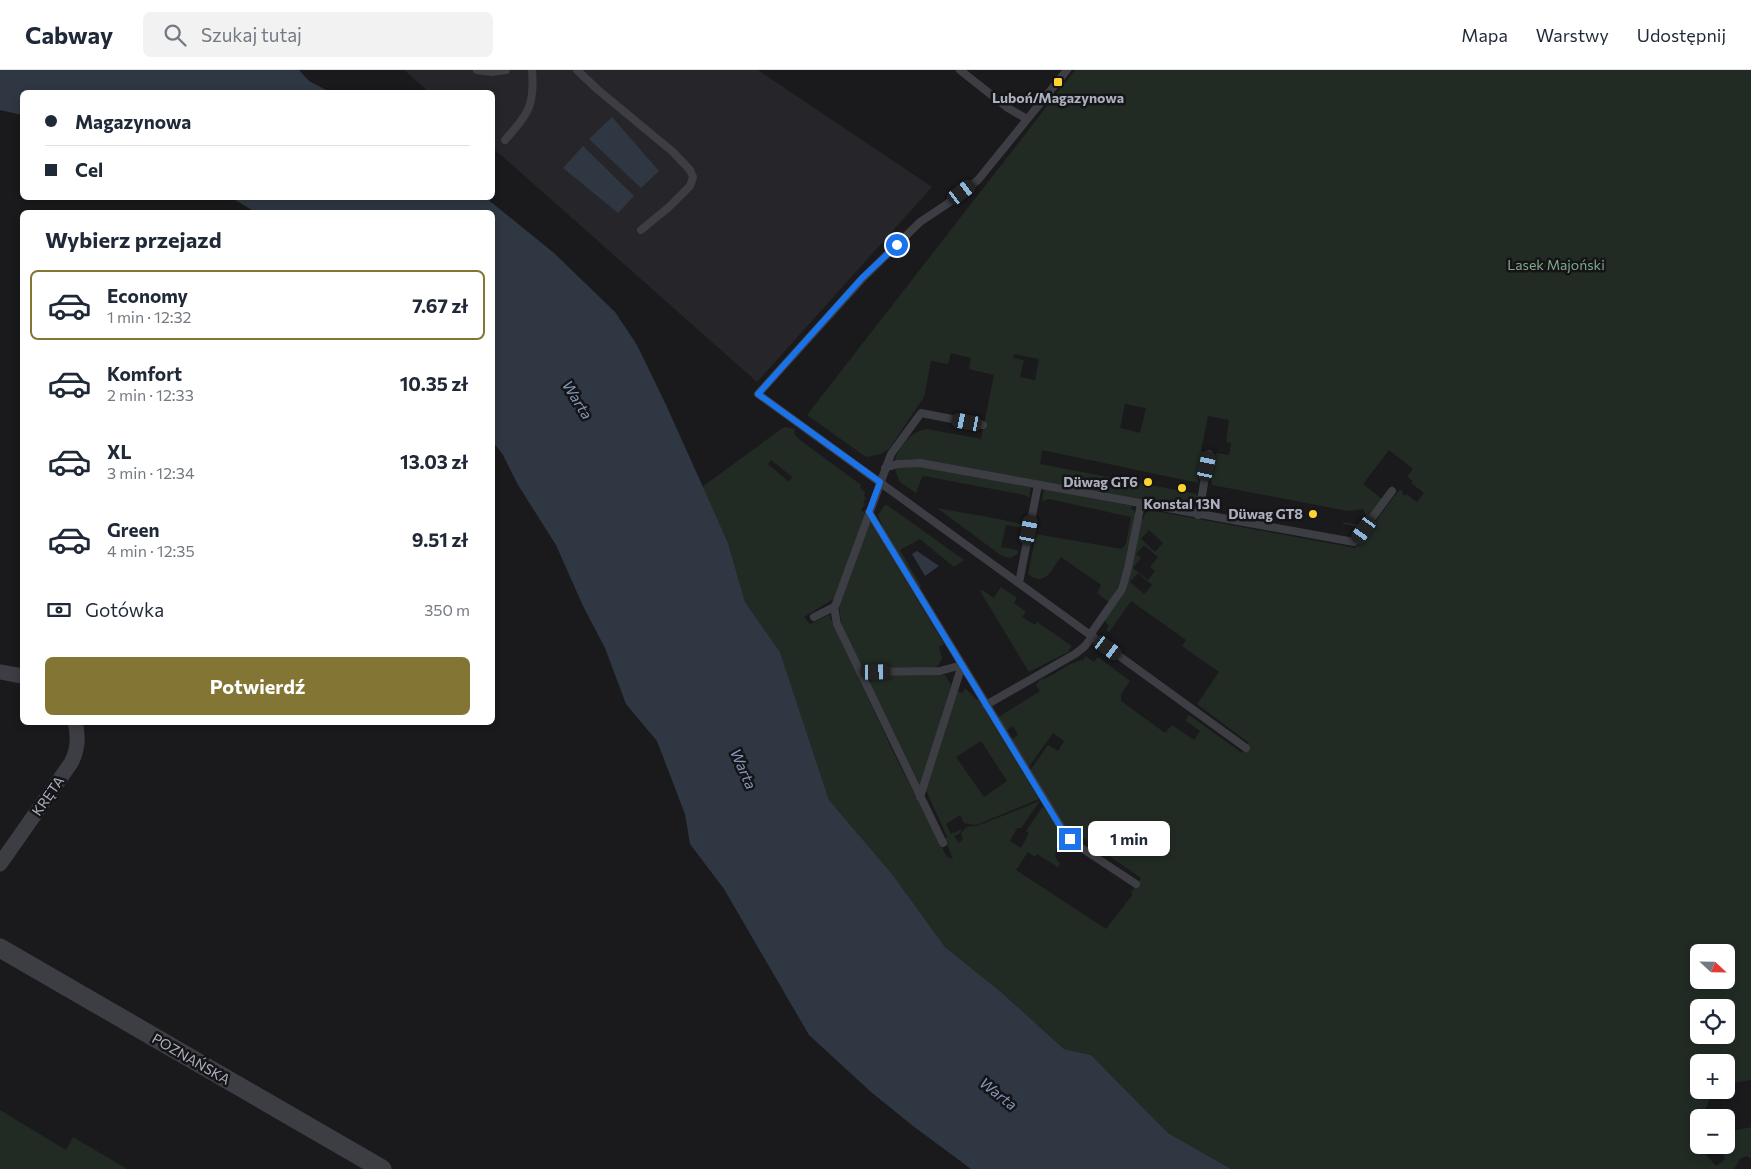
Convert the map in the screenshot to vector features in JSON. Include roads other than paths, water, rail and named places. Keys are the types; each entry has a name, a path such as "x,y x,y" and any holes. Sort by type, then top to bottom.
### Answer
{"street":[{"path":"0,672 20,676"},
{"name":"KRĘTA","path":"0,864 71,763 77,744 78,734 76,725"},
{"name":"POZNAŃSKA","path":"0,948 382,1169"}],"lane":[{"path":"478,70 491,72 506,70"},
{"path":"505,140 524,119 529,109 534,88 532,70"},
{"path":"577,70 596,89 690,170 692,177 690,186 669,207 641,230"},
{"path":"960,70 1008,108 1027,118"},
{"path":"1067,70 978,180 920,222 862,278 758,394 1246,748"},
{"path":"943,843 837,624 834,607 842,590 891,454 921,413 983,425"},
{"path":"1198,515 1205,486 1204,477 1209,454"},
{"path":"885,468 897,464 920,462 1198,515 1354,542 1392,491"},
{"path":"1018,583 1038,485"},
{"path":"986,705 1084,647 1122,589 1141,504"},
{"path":"869,512 1066,835 1077,845 1136,884"},
{"path":"814,617 834,607"},
{"path":"860,672 940,671 962,665"},
{"path":"920,797 962,665"}],"water":[{"path":"0,70 299,70 309,81 326,90 20,90 20,115 0,110"},
{"path":"612,117 659,171 641,188 589,139"},
{"path":"583,146 634,196 618,213 563,168"},
{"name":"Warta","path":"235,200 488,200 554,253 615,312 637,345 728,543 745,602 780,652 829,800 892,874 945,947 1001,992 1064,1049 1091,1055 1168,1133 1231,1169 971,1169 871,1092 809,1035 724,889 690,844 685,814 657,741 626,704 605,648 583,606 556,545 495,445 495,210 252,210"},
{"path":"917,551 939,566 925,576 912,554"}],"place":[{"name":"Luboń/Magazynowa","path":"1058,82"},
{"name":"Düwag GT6","path":"1148,482"},
{"name":"Konstal 13N","path":"1182,488"},
{"name":"Düwag GT8","path":"1313,514"}],"park label":[{"name":"Lasek Majoński","path":"1556,265"}]}
